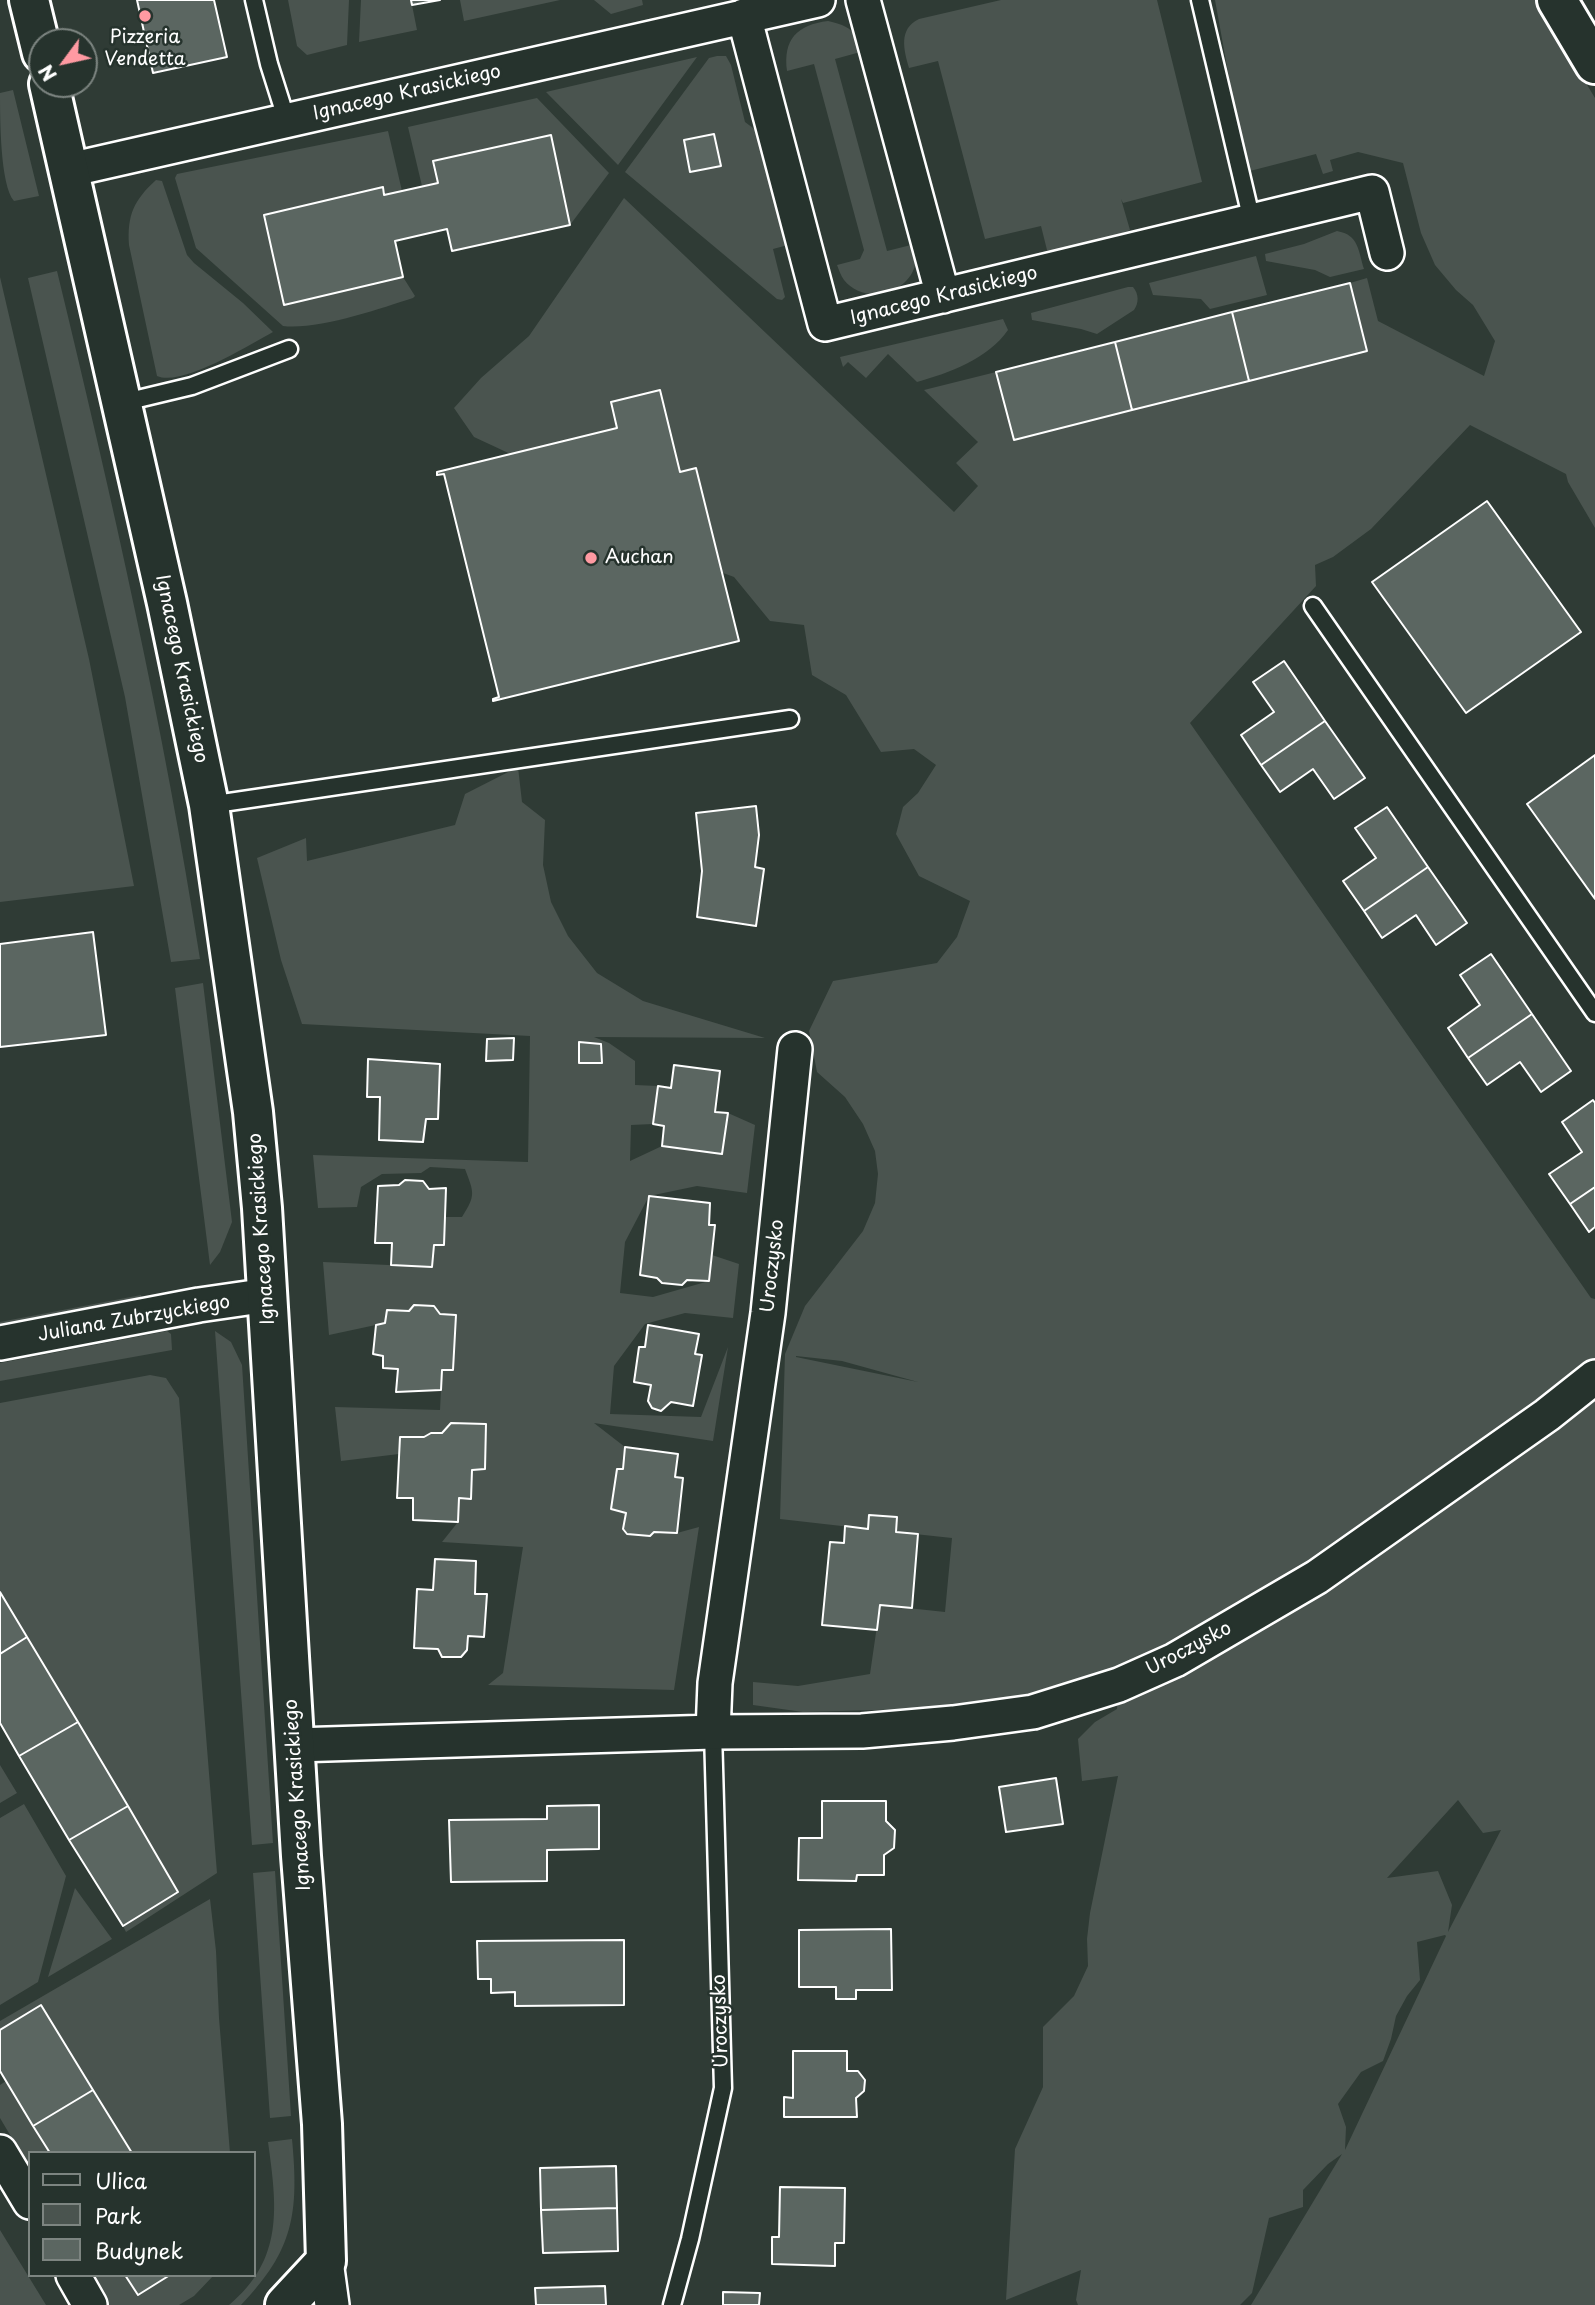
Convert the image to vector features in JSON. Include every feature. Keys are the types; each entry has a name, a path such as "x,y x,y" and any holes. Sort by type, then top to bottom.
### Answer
{"street":[{"path":"29,0 36,28"},
{"name":"Ignacego Krasickiego","path":"69,170 818,0"},
{"path":"863,0 943,296"},
{"path":"1557,0 1595,64"},
{"name":"Ignacego Krasickiego","path":"744,16 825,324 1372,192 1387,253"},
{"name":"Ignacego Krasickiego","path":"52,98 170,616 209,805 253,1112 268,1296 301,1856 322,2124 326,2261 332,2305"},
{"name":"Uroczysko","path":"713,1732 715,1682 768,1313 795,1049"},
{"name":"Juliana Zubrzyckiego","path":"0,1343 199,1305 268,1296"},
{"name":"Uroczysko","path":"295,1745 713,1732 862,1731 1033,1712 1119,1685 1175,1660 1317,1577 1547,1415 1595,1377"},
{"path":"0,2152 28,2199"},
{"path":"285,2305 326,2261"},
{"path":"74,2277 90,2305"}],"lane":[{"path":"254,0 269,64 287,121"},
{"path":"1200,0 1252,221"},
{"path":"121,403 192,386 289,349"},
{"path":"1313,606 1595,1013"},
{"path":"209,805 790,719"},
{"name":"Uroczysko","path":"672,2305 690,2239 723,2088 713,1732"}],"green space":[{"path":"288,0 349,0 347,45 307,55 297,46"},
{"path":"361,0 411,0 417,30 359,42"},
{"path":"460,0 560,0 464,21"},
{"path":"594,0 642,0 643,5 611,14"},
{"path":"1001,0 1157,0 1202,182 1123,203 1121,199 1130,230 1090,244 1047,250 1041,226 985,239 938,61 909,68 904,41 908,28 919,19"},
{"path":"1215,0 1536,0 1595,98 1595,528 1566,474 1470,425 1371,529 1333,557 1315,565 1316,586 1190,723 1591,1298 1595,1299 1595,2305 1251,2305 1342,2154 1328,2164 1303,2190 1303,2207 1269,2218 1252,2293 1240,2305 1078,2305 1076,2300 1081,2270 1006,2300 1015,2149 1043,2087 1043,2027 1074,1996 1088,1966 1090,1913 1118,1776 1082,1781 1078,1739 1095,1722 1117,1709 1119,1685 1098,1673 1024,1695 949,1708 803,1712 753,1705 753,1682 798,1686 870,1674 880,1605 945,1612 952,1538 896,1532 897,1517 869,1515 868,1529 780,1519 785,1354 805,1306 863,1231 875,1203 878,1174 875,1151 863,1124 845,1097 817,1072 809,1031 833,981 937,963 957,937 970,901 919,876 896,834 903,807 918,793 936,765 914,749 881,752 846,695 812,675 804,625 770,621 734,577 688,560 517,457 474,437 454,408 481,378 529,336 624,198 954,512 978,486 956,463 978,442 924,390 996,372 1015,439 1367,351 1350,283 1367,278 1378,321 1484,376 1495,341 1473,305 1435,265 1421,233 1403,163 1358,152 1330,160 1333,171 1323,174 1316,154 1246,172","holes":["796,1357 842,1361 918,1382","1458,1800 1483,1833 1501,1830 1448,1932 1452,1905 1438,1871 1387,1878","1446,1936 1345,2150 1346,2127 1338,2104 1361,2072 1383,2061 1396,2016 1420,1980 1417,1942"]},
{"path":"828,21 851,30 864,51 835,59 887,251 915,244 916,259 912,272 906,282 886,293 863,293 853,288 840,273 837,265 860,259 864,250 814,64 787,71 787,50 794,36 808,26"},
{"path":"726,56 731,65 745,122 757,131 788,245 773,249 785,297 782,300 777,299 625,172 709,58"},
{"path":"697,57 618,165 546,92"},
{"path":"13,90 39,196 14,201 9,193 3,166 0,104 0,93"},
{"path":"537,98 609,173 570,225 550,135 433,161 438,183 422,186 408,127"},
{"path":"388,131 402,191 384,195 382,187 264,215 284,305 403,277 415,296 413,298 331,322 283,326 196,248 175,178 177,174"},
{"path":"156,180 162,181 187,255 273,332 215,363 182,376 168,378 157,376 129,245 129,225 137,201"},
{"path":"1337,231 1354,240 1364,269 1330,277 1315,270 1266,261 1265,254 1304,244"},
{"path":"1256,256 1267,295 1210,309 1201,299 1153,295 1149,283"},
{"path":"57,271 136,613 200,959 171,962 125,697 28,278"},
{"path":"0,277 89,659 134,886 0,902"},
{"path":"1133,287 1137,296 1134,310 1097,334 1032,320 1031,313"},
{"path":"1003,319 1008,330 990,349 967,364 917,382 888,354 866,378 848,362 843,367 840,357"},
{"path":"518,767 522,802 545,820 543,865 551,902 568,936 597,973 643,1001 765,1038 594,1037 609,1043 635,1061 635,1085 658,1086 653,1124 631,1125 630,1161 662,1146 722,1154 728,1113 755,1125 747,1193 697,1186 649,1196 625,1242 620,1293 653,1297 709,1281 712,1255 739,1264 733,1318 685,1313 645,1324 614,1366 610,1414 701,1417 728,1347 713,1441 594,1423 625,1447 623,1469 617,1469 611,1509 626,1513 623,1528 627,1534 649,1536 654,1532 677,1533 699,1527 674,1690 488,1685 503,1673 523,1547 442,1542 458,1522 459,1498 471,1498 472,1470 485,1469 486,1424 451,1423 442,1433 431,1433 424,1437 400,1437 399,1454 341,1461 335,1407 440,1410 442,1370 453,1370 456,1316 440,1314 434,1306 414,1305 409,1311 387,1310 385,1323 329,1335 323,1262 432,1267 434,1245 444,1244 445,1217 462,1217 470,1204 472,1189 465,1169 430,1167 421,1173 382,1174 361,1187 357,1207 318,1208 313,1155 528,1162 530,1036 302,1024 281,960 257,858 306,838 307,861 455,825 465,794"},
{"path":"203,983 232,1222 220,1252 210,1265 175,988"},
{"path":"141,1295 143,1303 0,1329 0,1322"},
{"path":"167,1331 171,1334 172,1350 0,1381 0,1363"},
{"path":"215,1331 231,1342 242,1365 273,1843 252,1845"},
{"path":"150,1375 166,1378 179,1398 217,1873 126,1932 123,1926 177,1891 0,1592 0,1403"},
{"path":"0,1765 17,1793 0,1803"},
{"path":"24,1804 66,1876 38,1982 0,2005 0,1818"},
{"path":"275,1871 291,2116 270,2118 253,1873"},
{"path":"75,1888 112,1939 48,1977"},
{"path":"210,1899 230,2151 131,2151 41,2005 0,2030 0,2021"},
{"path":"6,2081 49,2151 28,2151 28,2165 0,2118 0,2085"},
{"path":"292,2139 294,2188 289,2229 282,2248 259,2285 241,2305 229,2305 256,2277 268,2250 274,2210 268,2142"},
{"path":"0,2230 46,2305 0,2305"},
{"path":"86,2277 126,2277 138,2295 167,2277 212,2277 194,2296 179,2305 100,2305"}],"building":[{"path":"137,0 214,0 227,57 153,73"},
{"path":"411,0 440,0 412,5"},
{"path":"714,134 721,166 690,172 684,140"},
{"path":"551,135 570,225 452,251 447,229 395,241 403,277 284,305 264,215 383,187 384,195 438,183 433,161"},
{"path":"1350,283 1367,351 1249,381 1232,312"},
{"path":"1232,312 1249,381 1132,410 1115,342"},
{"path":"1115,342 1132,410 1014,440 996,372"},
{"name":"Auchan","path":"660,390 680,472 696,468 739,641 493,701 499,697 444,474 437,475 437,472 617,428 611,402"},
{"path":"1487,501 1581,632 1466,713 1372,582"},
{"path":"1284,661 1325,721 1261,765 1241,735 1274,712 1253,682"},
{"path":"1325,721 1365,778 1334,799 1313,769 1280,792 1261,765"},
{"path":"1595,755 1595,899 1527,804"},
{"path":"756,806 759,835 755,867 764,869 756,926 697,917 702,871 696,813"},
{"path":"1387,807 1428,867 1364,911 1343,881 1376,858 1355,828"},
{"path":"1428,867 1467,923 1436,945 1416,915 1382,938 1364,911"},
{"path":"93,932 106,1035 0,1047 0,944"},
{"path":"1491,954 1532,1014 1468,1058 1448,1028 1480,1005 1460,975"},
{"path":"1532,1014 1571,1071 1541,1092 1520,1062 1487,1085 1468,1058"},
{"path":"514,1038 513,1060 486,1061 487,1039"},
{"path":"579,1042 601,1044 602,1063 579,1063"},
{"path":"368,1059 440,1064 438,1119 426,1119 423,1142 379,1140 380,1097 367,1097"},
{"path":"674,1065 720,1071 715,1112 728,1113 722,1154 662,1146 664,1126 653,1124 658,1086 671,1088"},
{"path":"1593,1100 1595,1187 1570,1204 1549,1174 1582,1152 1562,1122"},
{"path":"405,1180 423,1181 429,1189 446,1188 444,1245 434,1245 432,1267 391,1265 392,1243 375,1243 378,1186 399,1185"},
{"path":"1595,1187 1595,1227 1589,1232 1570,1204"},
{"path":"649,1196 710,1203 709,1225 715,1225 709,1281 687,1280 682,1285 662,1283 657,1278 640,1275"},
{"path":"414,1305 434,1306 440,1314 456,1315 453,1370 442,1370 441,1390 396,1392 398,1369 383,1368 383,1356 373,1354 376,1325 385,1323 387,1310 409,1311"},
{"path":"648,1325 699,1334 695,1354 702,1355 693,1406 671,1402 661,1411 652,1408 648,1401 651,1385 634,1382 639,1347 645,1347"},
{"path":"451,1423 486,1424 485,1469 472,1470 471,1499 459,1498 458,1522 413,1520 413,1498 397,1498 400,1437 424,1437 431,1433 442,1433"},
{"path":"625,1447 678,1454 675,1477 683,1478 677,1533 654,1532 650,1536 627,1534 623,1529 626,1513 611,1509 617,1469 623,1469"},
{"path":"869,1515 897,1517 896,1532 918,1534 912,1608 880,1605 877,1630 822,1625 830,1542 844,1543 845,1526 868,1529"},
{"path":"435,1559 476,1561 475,1594 487,1594 484,1637 468,1636 467,1650 461,1657 442,1657 438,1649 414,1648 417,1589 433,1590"},
{"path":"0,1592 27,1637 0,1654"},
{"path":"27,1637 78,1722 19,1756 0,1723 0,1654"},
{"path":"78,1722 128,1806 69,1840 19,1756"},
{"path":"1056,1778 1063,1824 1006,1832 999,1787"},
{"path":"822,1801 886,1801 886,1821 895,1830 894,1848 884,1855 884,1875 857,1875 856,1881 798,1880 799,1838 822,1838"},
{"path":"599,1805 599,1849 547,1850 547,1881 451,1882 449,1820 547,1819 547,1806"},
{"path":"128,1806 178,1892 123,1926 69,1840"},
{"path":"891,1929 892,1990 856,1990 856,1999 836,1999 836,1987 799,1987 799,1930"},
{"path":"624,1940 624,2005 515,2006 515,1992 491,1993 491,1979 478,1979 477,1941"},
{"path":"41,2005 93,2090 33,2126 0,2071 0,2030"},
{"path":"793,2051 847,2051 847,2071 858,2071 865,2080 864,2091 856,2098 857,2117 784,2117 784,2097 793,2098"},
{"path":"93,2090 131,2151 49,2151 33,2126"},
{"path":"616,2166 617,2208 541,2210 540,2168"},
{"path":"780,2187 845,2188 844,2243 835,2243 835,2266 772,2264 772,2237 779,2237"},
{"path":"617,2208 618,2251 543,2253 541,2210"},
{"path":"126,2277 167,2277 138,2295"},
{"path":"605,2286 606,2305 536,2305 535,2288"},
{"path":"723,2292 760,2293 759,2305 723,2305"}],"place":[{"name":"Pizzeria Vendetta","path":"145,16"},
{"name":"Auchan","path":"591,558"}]}
